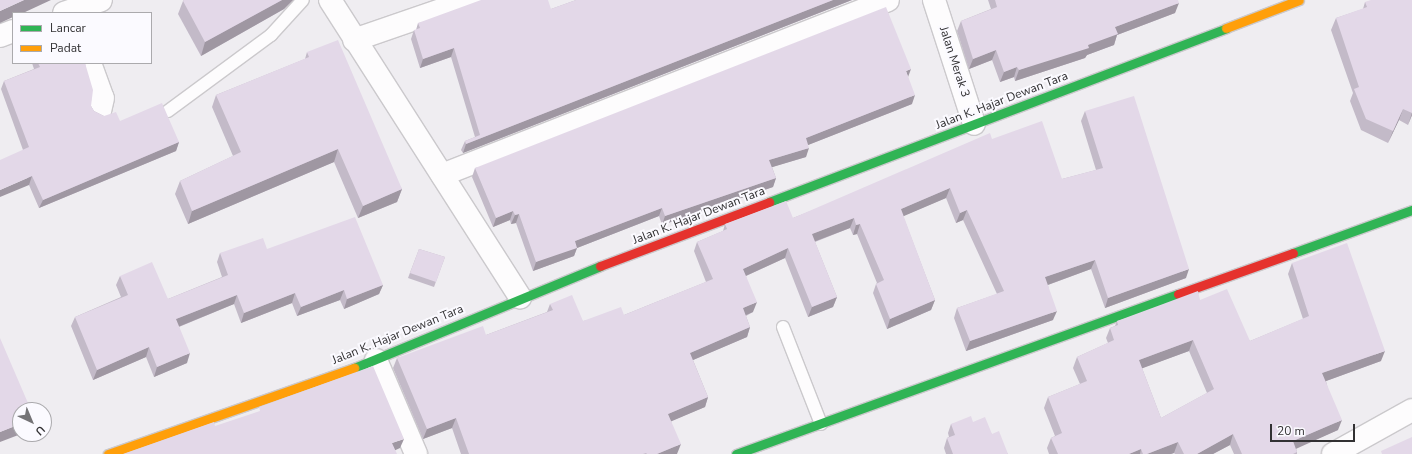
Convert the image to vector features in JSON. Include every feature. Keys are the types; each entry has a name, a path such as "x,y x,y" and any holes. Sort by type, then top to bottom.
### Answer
{"street":[{"path":"70,12 101,0"},
{"path":"330,0 354,40 520,297"},
{"path":"354,40 470,0"},
{"path":"442,175 888,0"},
{"name":"Jalan Merak 3","path":"934,0 974,124"},
{"name":"Jalan K. Hajar Dewan Tara","path":"108,454 376,360 520,297 1299,0"},
{"path":"0,36 12,31"},
{"path":"90,64 102,98 100,111"},
{"path":"744,453 1412,210"},
{"path":"376,360 416,454"},
{"path":"1333,454 1412,410"}],"lane":[{"path":"168,110 271,35 304,0"},
{"path":"783,327 821,424"}],"building":[{"path":"0,0 24,0 0,11"},
{"path":"282,0 205,42 183,1"},
{"path":"481,0 548,0 551,9 576,0 833,0 466,144 465,141 480,135 454,48 423,59 414,30 420,28 418,23"},
{"path":"995,0 1178,0 1179,3 1115,27 1118,34 1088,45 1089,48 1019,70 1017,67 1004,72 996,50 973,59 961,21 997,7"},
{"path":"1371,0 1412,0 1412,113 1403,109 1393,131 1366,119 1354,89 1359,87 1336,18 1367,7 1365,2"},
{"path":"886,7 911,69 906,71 915,95 806,138 809,148 769,160 776,178 665,216 662,208 575,241 577,248 536,262 519,214 515,215 513,211 496,218 475,168"},
{"path":"338,40 402,189 363,206 338,149 192,211 180,181 241,152 216,95 309,57 307,52"},
{"path":"38,64 85,64 93,90 91,106 94,111 104,116 116,112 120,121 162,103 179,142 43,200 32,176 0,190 0,160 29,147 4,81 40,67"},
{"path":"1134,96 1189,269 1108,298 1095,260 1045,277 1057,311 970,341 957,308 1004,291 967,210 960,213 950,188 901,209 935,300 890,319 876,284 884,280 860,224 856,225 854,218 812,234 837,297 812,307 788,248 743,269 757,302 743,308 750,327 690,353 708,397 668,414 681,444 657,454 469,454 456,418 427,429 397,358 483,326 486,335 553,310 550,304 572,295 583,321 621,307 624,315 713,279 697,242 727,229 725,224 786,201 793,218 990,133 992,139 1042,121 1062,179 1103,168 1085,111"},
{"path":"355,217 383,285 347,299 344,290 301,307 295,293 244,313 237,295 176,319 190,353 157,367 149,347 97,370 75,317 128,295 120,276 152,262 168,299 228,275 220,253 263,238 267,249"},
{"path":"1347,243 1385,351 1322,373 1342,420 1293,441 1297,452 1293,454 1242,454 1233,434 1197,454 1184,454 1178,442 1147,454 1143,454 1141,449 1129,454 1058,454 1051,438 1062,433 1048,397 1087,381 1077,357 1114,340 1110,328 1118,325 1117,321 1198,291 1200,300 1227,289 1250,341 1309,316 1292,263","holes":["1193,340 1214,389 1161,418 1139,360"]},
{"path":"419,249 445,257 436,282 410,273"},
{"path":"0,338 28,402 12,402 12,427 0,432"},
{"path":"373,366 404,439 392,443 397,454 123,454 214,422 215,426 260,411 259,407"},
{"path":"971,416 973,422 985,417 992,434 999,431 1008,454 953,454 947,438 955,435 951,424"},
{"path":"1412,437 1412,454 1382,454 1381,451"}],"traffic: fast":[{"path":"769,202 1226,28"},
{"path":"1293,253 1412,210"},
{"path":"354,368 600,266"},
{"path":"736,454 1178,294"}],"traffic: slow":[{"path":"1226,28 1299,0"},
{"path":"108,454 354,368"}],"traffic: jam":[{"path":"600,266 769,202"},
{"path":"1178,294 1293,253"}]}
